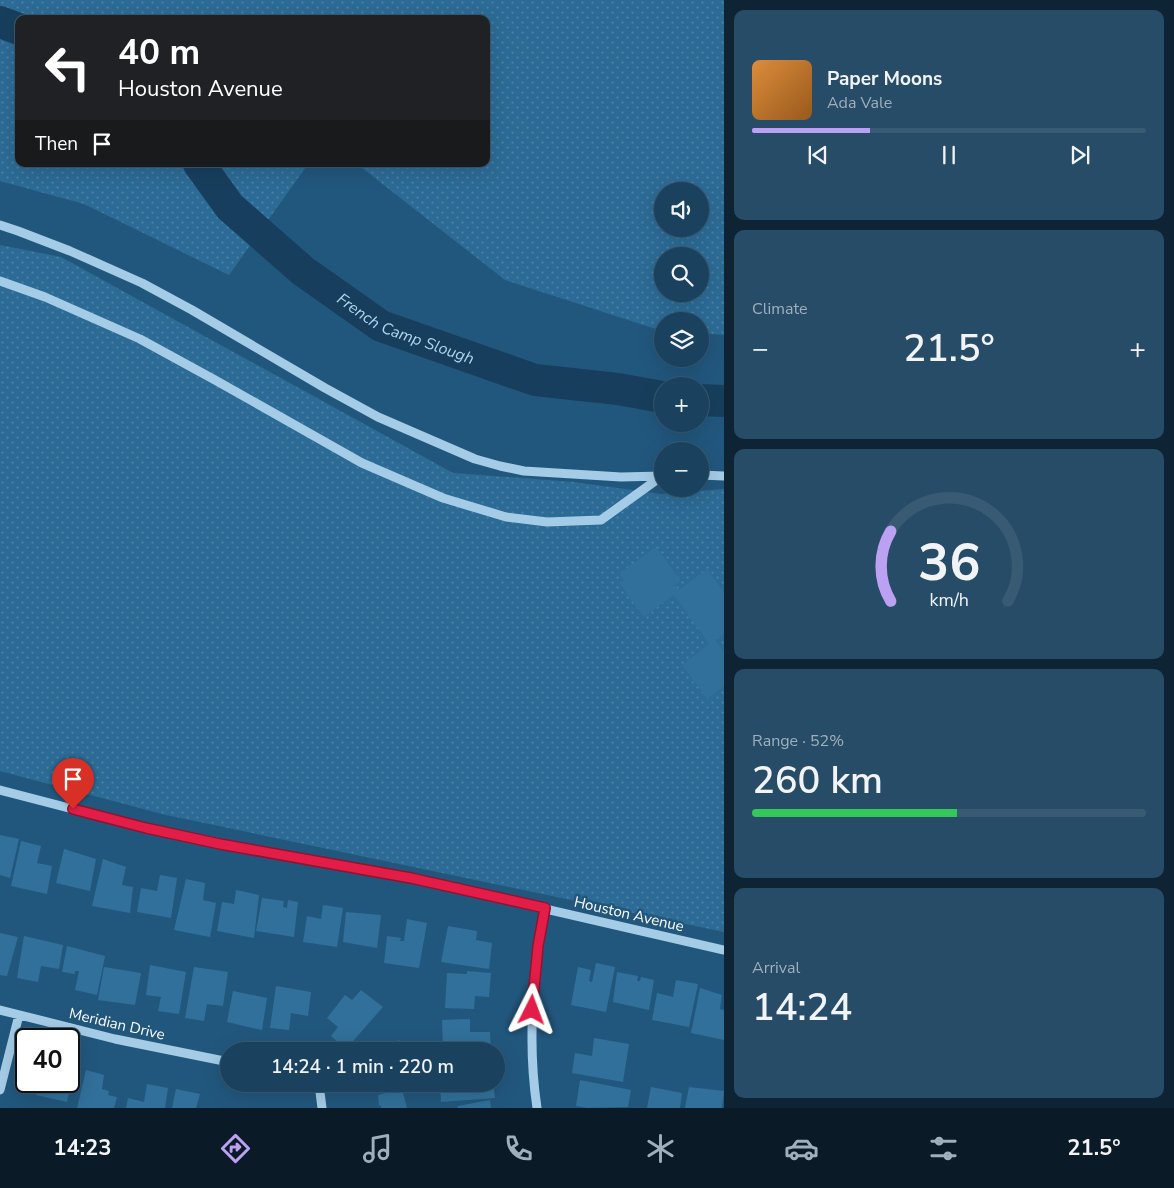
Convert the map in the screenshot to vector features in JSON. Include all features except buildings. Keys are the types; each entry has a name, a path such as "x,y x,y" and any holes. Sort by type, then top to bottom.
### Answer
{"street":[{"path":"0,225 142,283 378,417 475,459 524,471 620,477 654,476"},
{"path":"0,281 45,297 140,339 362,463 443,498 506,517 547,522 600,520 654,482"},
{"path":"709,476 724,476"},
{"name":"Houston Avenue","path":"0,790 146,828 220,844 411,878 724,950"},
{"path":"537,1108 532,1043 533,994 538,946 545,908"},
{"name":"Meridian Drive","path":"0,1010 115,1039 220,1060"},
{"path":"0,1090 19,1015"},
{"path":"321,1092 322,1108"}],"shaded area":[{"path":"0,0 724,0 724,335 709,334 709,312 654,312 654,328 505,280 361,167 490,167 490,15 15,15 15,167 306,167 229,275 84,204 0,181"},
{"path":"0,245 61,257 453,473 574,482 654,493 654,497 709,497 709,490 724,489 724,932 166,815 0,771"}],"waterway":[{"name":"French Camp Slough","path":"0,22 15,28"},
{"name":"French Camp Slough","path":"201,167 230,207 303,271 381,326 535,380 618,389 654,396"},
{"name":"French Camp Slough","path":"709,400 724,401"}],"route":[{"path":"73,809 146,828 220,844 411,878 545,908 538,946 532,1010"}]}
